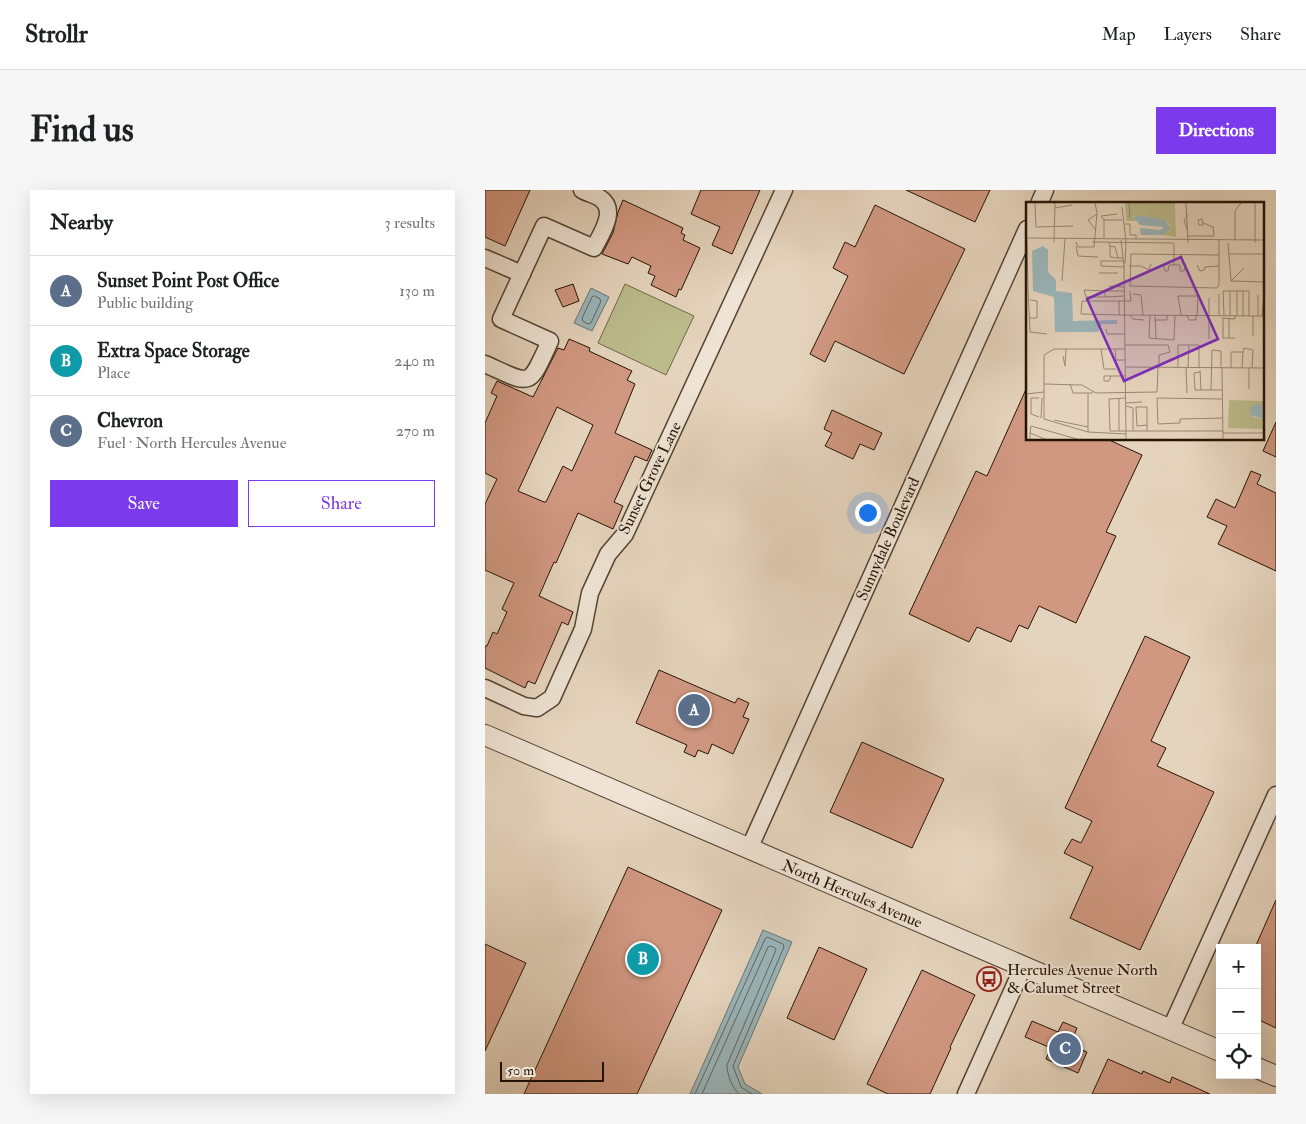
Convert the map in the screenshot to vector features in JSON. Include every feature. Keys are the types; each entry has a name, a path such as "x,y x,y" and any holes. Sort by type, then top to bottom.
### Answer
{"street":[{"path":"485,364 520,380 529,379 536,372 550,341 501,319 544,226 594,248 609,216 607,205 600,198 581,190"},
{"name":"Sunset Grove Lane","path":"485,688 524,706 537,708 552,698 583,629 590,593 608,554 625,534 784,190"},
{"path":"1040,202 1045,190"},
{"name":"Sunnydale Boulevard","path":"749,849 1026,231"},
{"path":"485,258 522,274"},
{"name":"North Hercules Avenue","path":"485,735 1216,1049"},
{"path":"1170,1030 1276,795"},
{"path":"966,1094 1023,967"},
{"path":"1261,1070 1276,1076"}],"green space":[{"path":"625,284 694,316 666,375 598,343"}],"water":[{"path":"591,288 609,297 592,331 574,323"},
{"path":"763,930 792,942 738,1067 745,1084 762,1094 690,1094"}],"building":[{"path":"485,190 530,190 505,246 485,237"},
{"path":"701,190 760,190 732,254 712,245 720,227 691,214"},
{"path":"906,190 990,190 975,222"},
{"path":"623,200 683,228 681,233 685,235 683,240 700,248 676,297 651,285 655,276 648,273 651,266 632,257 628,264 602,254 613,233"},
{"path":"875,205 965,249 904,374 835,341 825,362 810,354 848,276 833,268 845,242 855,247"},
{"path":"573,284 579,301 563,307 555,290"},
{"path":"569,339 590,348 589,351 632,371 627,380 635,384 615,433 652,450 647,461 635,456 614,502 623,506 613,529 578,513 539,596 573,612 568,625 562,622 535,684 528,681 525,688 485,668 485,646 487,646 493,632 497,634 507,612 502,609 514,583 485,570 485,504 497,479 485,473 485,423 497,396 491,393 497,381 533,397 558,348 564,350","holes":["557,407 593,425 572,471 563,466 546,502 518,491"]},
{"path":"1026,389 1026,440 1109,440 1142,455 1106,532 1116,536 1076,623 1039,606 1028,629 1019,625 1011,642 977,627 969,642 909,614 976,471 987,476"},
{"path":"832,410 882,433 874,450 860,444 853,459 825,446 832,433 824,429"},
{"path":"1276,422 1276,457 1263,451"},
{"path":"1251,471 1261,475 1257,484 1276,493 1276,571 1218,544 1227,526 1207,517 1216,499 1235,508"},
{"path":"1145,636 1190,657 1151,741 1166,748 1157,766 1214,792 1140,950 1070,918 1093,867 1064,853 1072,839 1081,843 1092,821 1065,808"},
{"path":"659,670 735,703 738,698 749,703 743,717 749,719 733,754 712,744 708,754 698,750 695,757 684,752 687,745 636,723"},
{"path":"862,742 944,779 912,848 830,812"},
{"path":"628,867 722,910 637,1094 524,1094"},
{"path":"1276,900 1276,1028 1261,1021 1261,944 1257,943"},
{"path":"485,944 526,963 485,1051"},
{"path":"819,947 867,969 834,1040 787,1018"},
{"path":"922,970 975,995 930,1094 888,1094 867,1084"},
{"path":"1032,1021 1058,1032 1063,1022 1077,1028 1070,1045 1087,1052 1078,1073 1046,1059 1051,1048 1025,1037"},
{"path":"1108,1059 1142,1074 1143,1071 1170,1083 1172,1077 1210,1094 1092,1094"}],"place":[{"name":"Sunset Point Post Office","path":"694,710"},
{"name":"Extra Space Storage","path":"643,959"},
{"name":"Hercules Avenue North & Calumet Street","path":"989,979"},
{"name":"Chevron","path":"1065,1049"}]}
